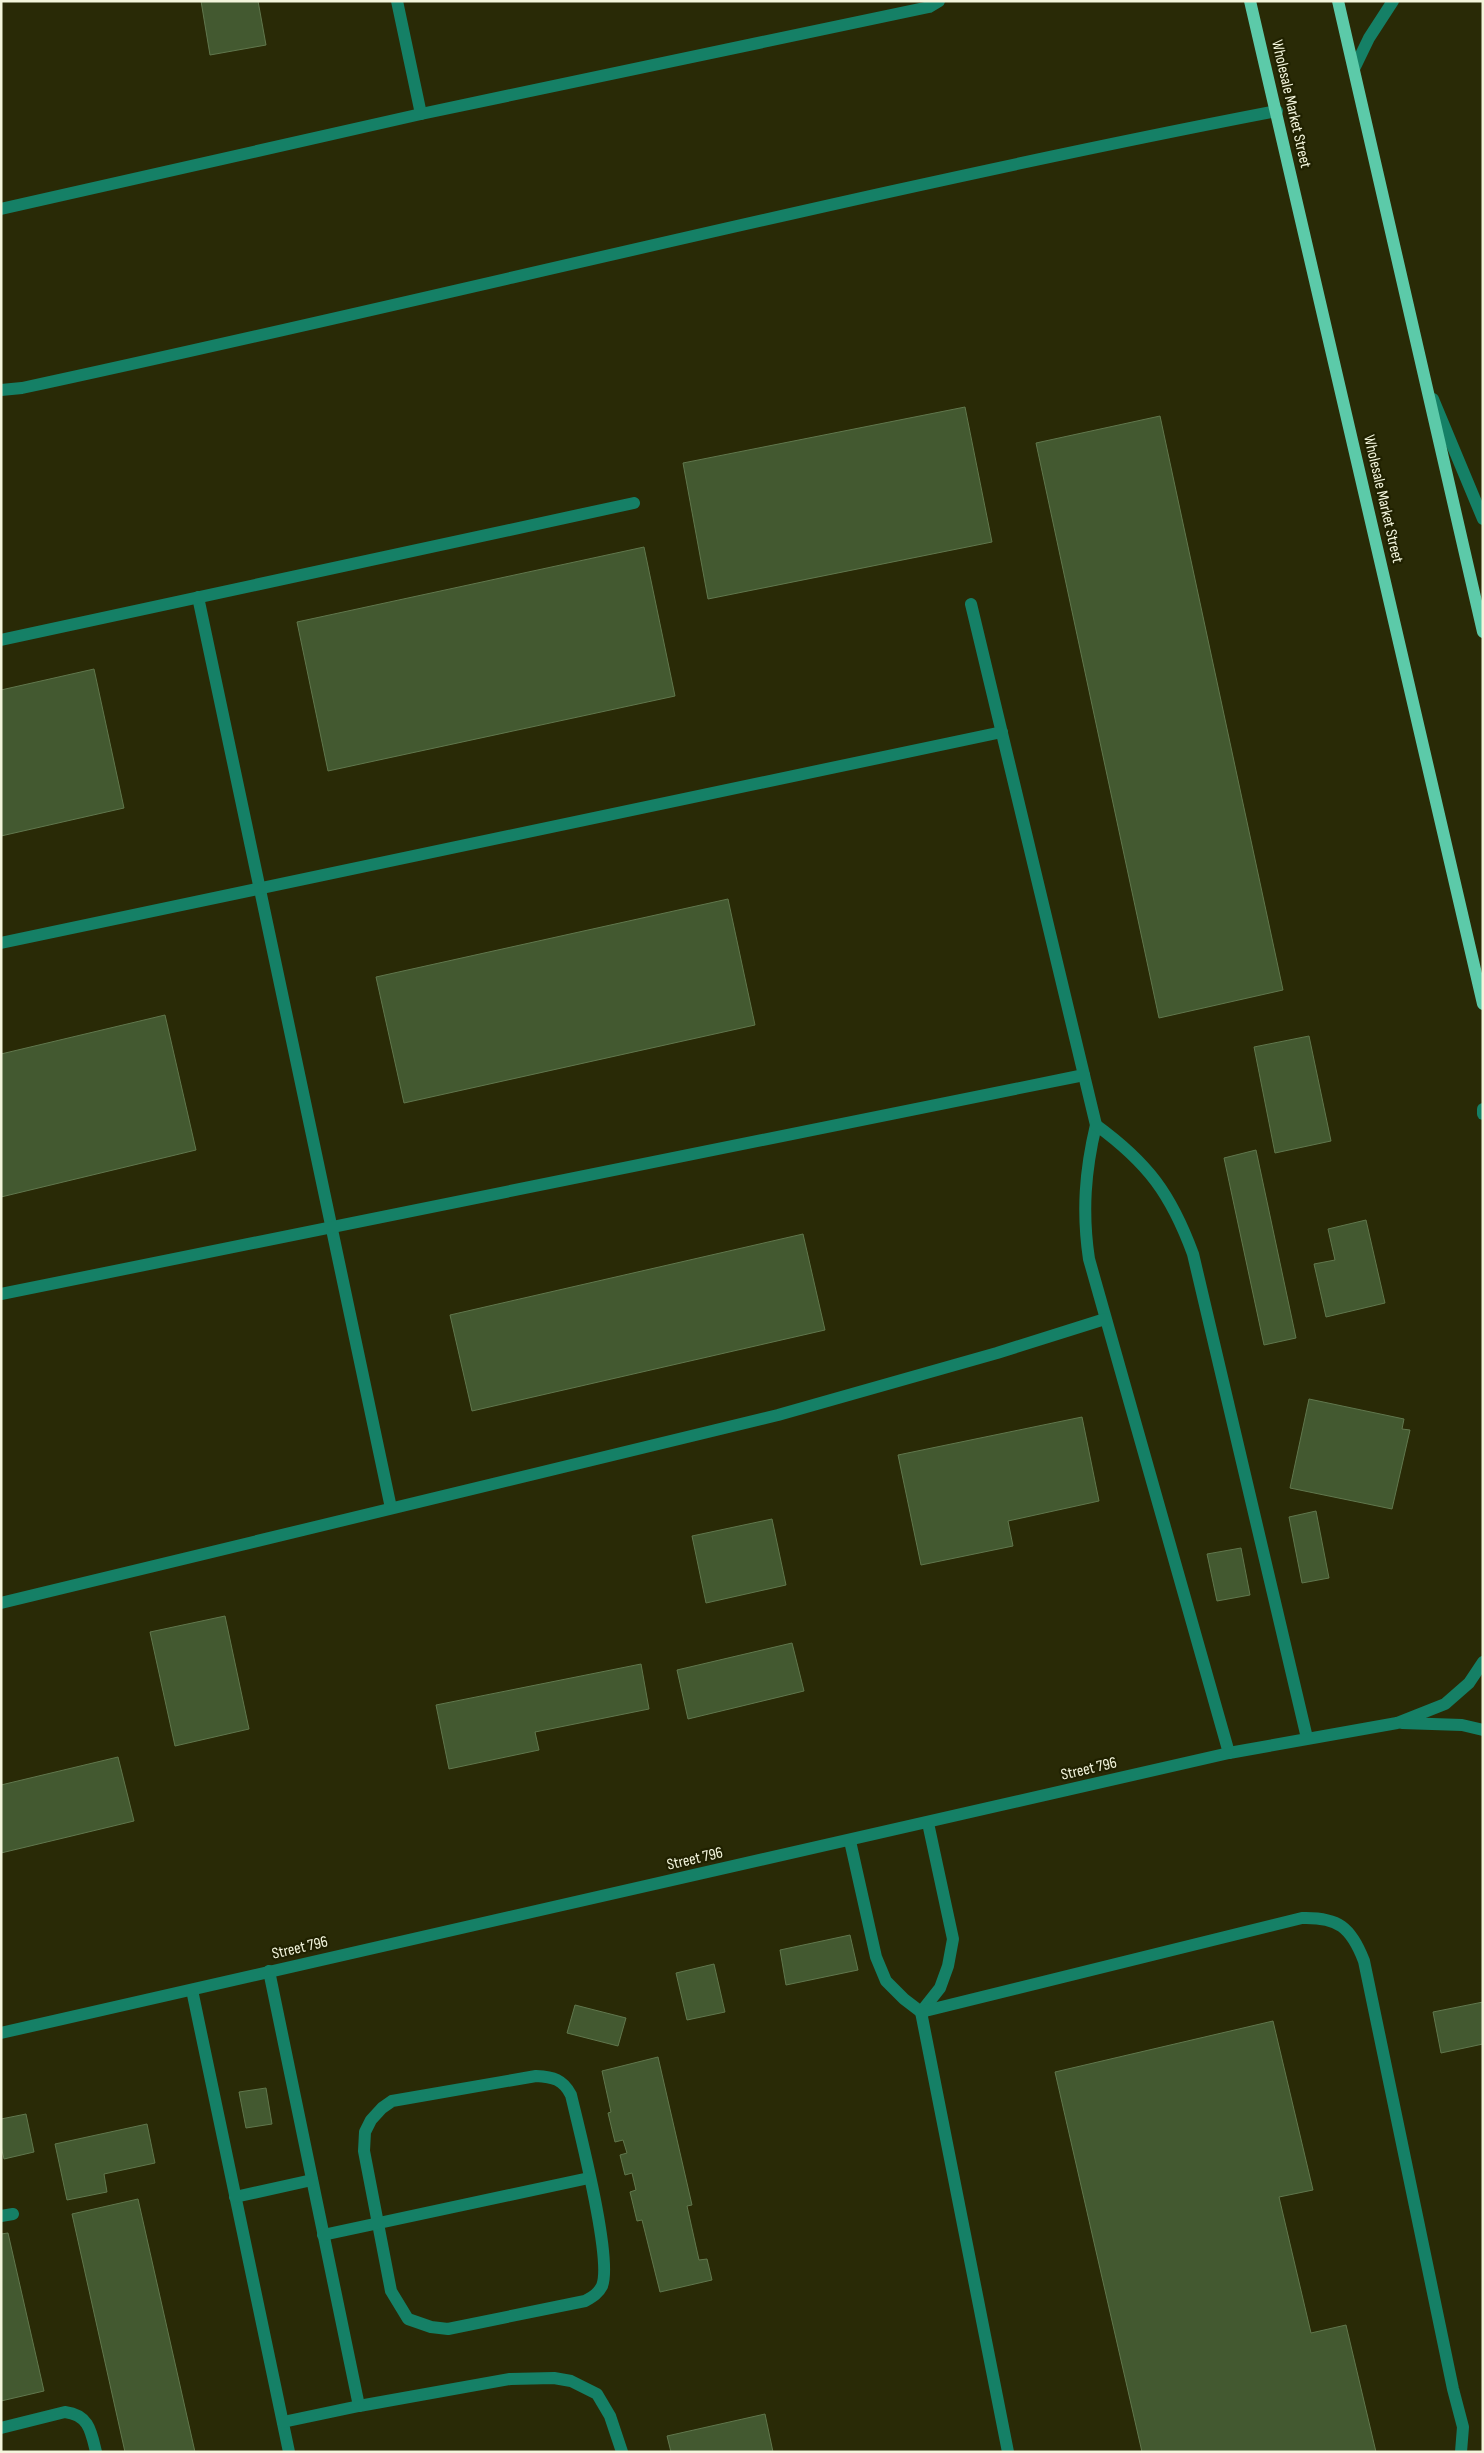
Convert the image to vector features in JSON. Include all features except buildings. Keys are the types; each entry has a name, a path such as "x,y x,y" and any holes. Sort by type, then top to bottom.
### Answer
{"main road":[{"name":"Wholesale Market Street","path":"1250,1 1483,1004"},
{"path":"1338,1 1483,632"}],"street":[{"path":"397,1 421,114"},
{"path":"1,209 421,114 919,10 940,1"},
{"path":"1354,69 1369,38 1393,1"},
{"path":"1,390 22,388 204,349 466,287 1106,144 1277,111"},
{"path":"1425,383 1452,442 1483,519"},
{"path":"1,398 22,388"},
{"path":"1,640 634,503"},
{"path":"198,597 391,1508"},
{"path":"971,604 1096,1124 1088,1157 1084,1191 1084,1226 1089,1259 1229,1753"},
{"path":"1,943 1002,732"},
{"path":"1,1294 1084,1075"},
{"path":"1483,1109 1483,1114"},
{"path":"1096,1124 1123,1144 1146,1167 1166,1194 1182,1223 1193,1254 1307,1738"},
{"path":"1,1603 778,1415 942,1369 1105,1319"},
{"name":"Street 796","path":"1396,1723 1445,1704 1469,1683 1483,1662"},
{"name":"Street 796","path":"1,2033 850,1841 1229,1753 1396,1723 1462,1725 1483,1730"},
{"path":"921,2012 940,1988 948,1966 953,1939 928,1823"},
{"path":"850,1841 879,1965 886,1981 904,1999 921,2012 1008,2452"},
{"path":"921,2012 1302,1918 1323,1918 1342,1926 1356,1941 1364,1961 1453,2390 1463,2427 1461,2452"},
{"path":"269,1971 359,2406"},
{"path":"192,1990 289,2452"},
{"path":"536,2076 550,2076 566,2085 571,2095 602,2238 602,2286 595,2295 585,2301 448,2329 431,2327 408,2319 391,2291 377,2223 365,2162 365,2132 371,2120 382,2108 392,2101 536,2076"},
{"path":"323,2235 589,2178"},
{"path":"235,2197 312,2180"},
{"path":"283,2422 359,2406 510,2379 554,2378 571,2381 597,2394 610,2416 622,2452"},
{"path":"1,2428 65,2412 75,2413 84,2418 90,2426 96,2452"}]}
